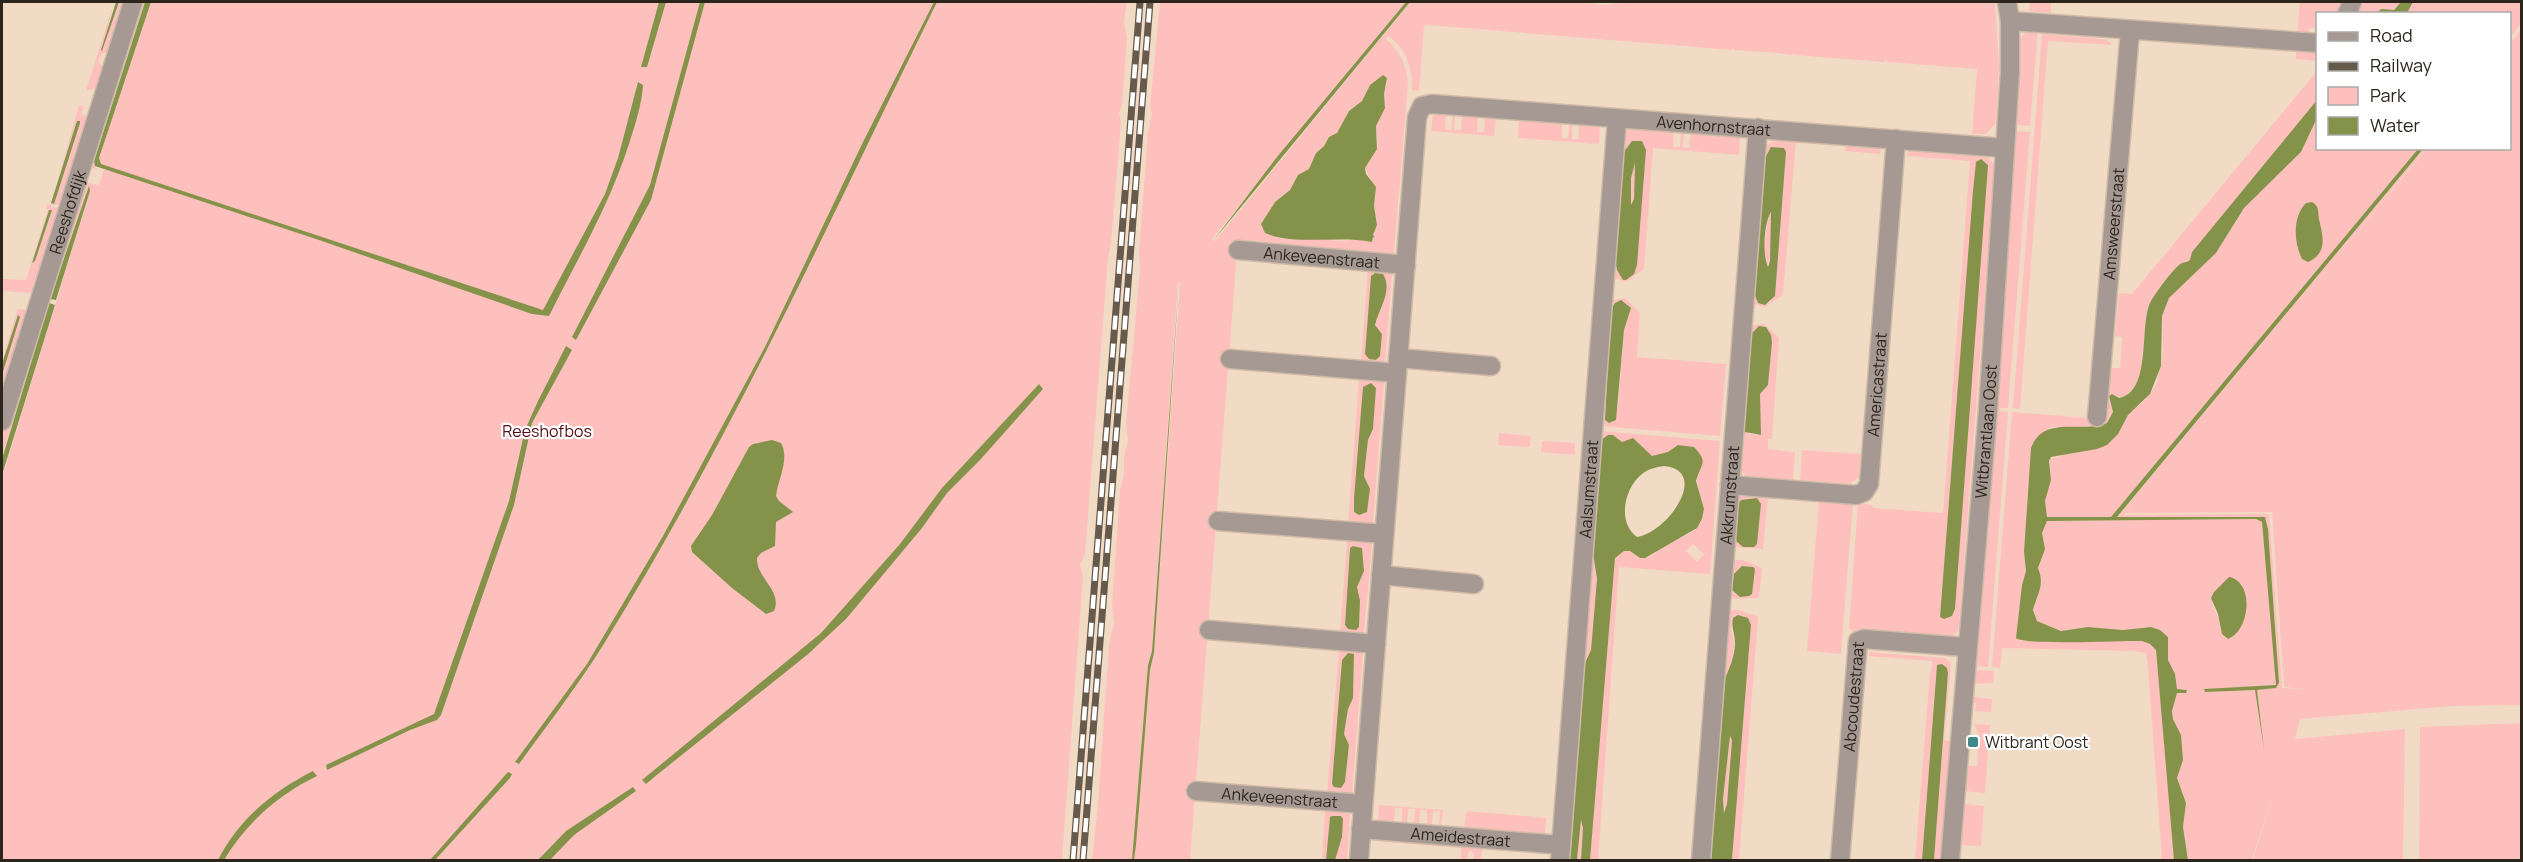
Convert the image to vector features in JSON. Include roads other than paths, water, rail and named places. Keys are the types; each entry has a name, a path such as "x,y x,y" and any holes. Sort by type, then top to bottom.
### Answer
{"street":[{"name":"Reeshofdijk","path":"2,421 133,2"},
{"name":"Witbrantlaan Oost","path":"1950,861 1966,647 1988,410 2010,73 2010,21 2007,2"},
{"path":"2010,21 2316,43"},
{"name":"Amsweerstraat","path":"2097,417 2130,31"},
{"name":"Avenhornstraat","path":"1406,265 1417,117 1422,106 1432,104 2004,148"},
{"name":"Aalsumstraat","path":"1561,853 1617,119"},
{"name":"Akkrumstraat","path":"1701,861 1758,128"},
{"name":"Americastraat","path":"1730,485 1856,495 1864,492 1869,484 1896,139"},
{"name":"Ankeveenstraat","path":"1239,250 1406,265"},
{"path":"1359,861 1406,265"},
{"path":"1230,359 1398,366 1491,366"},
{"path":"1218,521 1384,534"},
{"path":"1381,575 1474,584"},
{"path":"1209,630 1376,644"},
{"name":"Abcoudestraat","path":"1840,861 1858,641 1864,639 1966,647"},
{"name":"Ankeveenstraat","path":"1196,791 1363,804"},
{"name":"Ameidestraat","path":"1361,829 1561,853"}],"water":[{"path":"116,2 119,2 102,51 101,50"},
{"path":"145,2 151,2 99,158 101,164 543,310 605,194 618,158 638,82 643,85 636,122 621,167 592,232 549,316 532,314 95,166 94,161"},
{"path":"659,2 666,2 647,67 641,67"},
{"path":"700,2 705,2 651,200 576,340 572,337 650,185"},
{"path":"934,2 937,2 819,245 696,486 595,658 519,764 515,762 587,664 663,536 765,347 864,140"},
{"path":"1406,2 1410,2 1213,241 1277,157"},
{"path":"2401,2 2413,2 2408,12 2379,11 2381,9 2394,10"},
{"path":"1383,75 1387,78 1384,94 1385,108 1376,126 1377,149 1365,168 1366,174 1376,187 1374,206 1377,225 1373,235 1375,238 1373,237 1372,242 1346,239 1304,240 1277,237 1265,233 1261,224 1275,202 1290,190 1298,175 1309,169 1316,153 1329,137 1337,133 1349,111 1362,101 1370,85"},
{"path":"2316,101 2316,120 2301,152 2244,208 2216,253 2169,298 2162,316 2161,366 2150,394 2128,415 2118,434 2107,445 2097,449 2051,457 2049,461 2051,480 2045,501 2047,517 2111,517 2417,150 2422,150 2117,517 2265,517 2268,529 2279,683 2276,688 2257,690 2264,750 2255,690 2205,692 2204,689 2276,685 2262,522 2256,519 2047,521 2042,533 2045,549 2038,568 2041,584 2033,610 2037,621 2061,631 2088,627 2123,630 2151,627 2160,630 2168,637 2168,660 2175,674 2177,689 2187,690 2186,693 2177,693 2172,711 2173,719 2181,735 2183,760 2177,778 2186,803 2183,827 2188,860 2174,860 2156,650 2150,644 2142,641 2037,642 2016,638 2022,585 2026,571 2024,552 2031,448 2045,431 2054,428 2097,426 2107,423 2113,412 2109,396 2112,394 2119,398 2129,393 2136,384 2143,357 2150,303 2169,275 2182,263 2190,260 2192,252"},
{"path":"77,121 80,123 54,204 51,203"},
{"path":"1632,141 1642,141 1646,150 1637,265 1634,274 1626,280 1623,280 1617,270 1615,259 1623,153","holes":["1635,163 1634,199 1631,205 1631,178"]},
{"path":"1771,147 1784,148 1786,152 1775,296 1765,305 1758,303 1754,293 1764,160","holes":["1771,212 1768,267 1765,239"]},
{"path":"1981,159 1988,165 1955,609 1952,616 1944,619 1940,617 1973,191 1976,162"},
{"path":"89,186 90,191 56,300 50,299"},
{"path":"2312,202 2318,209 2322,244 2319,254 2308,262 2302,259 2299,253 2296,223 2301,209 2306,203"},
{"path":"49,210 52,210 35,261 32,263"},
{"path":"1375,273 1383,274 1387,286 1375,325 1382,334 1380,356 1376,360 1369,359 1365,354 1371,276"},
{"path":"1179,280 1154,653 1150,670 1136,845 1134,860 1132,860 1148,665 1152,651"},
{"path":"1621,300 1631,308 1624,330 1616,420 1609,423 1605,420 1611,309"},
{"path":"49,303 55,305 2,475 2,459"},
{"path":"18,315 20,317 2,375 2,364"},
{"path":"1759,326 1766,327 1772,342 1768,385 1760,394 1761,435 1745,432 1743,427 1752,333"},
{"path":"566,346 572,350 532,423 514,505 441,715 437,720 410,730 327,770 326,765 434,714 509,501 525,430"},
{"path":"1371,383 1376,388 1373,429 1368,440 1364,476 1370,489 1367,512 1359,515 1354,512 1354,498 1363,387"},
{"path":"1039,384 1043,389 980,460 947,493 922,528 846,619 807,655 646,784 642,780 821,633 900,544 942,488"},
{"path":"1608,435 1613,435 1622,442 1633,438 1652,456 1668,452 1678,445 1694,447 1703,460 1696,481 1704,509 1697,528 1645,558 1640,558 1630,551 1624,551 1615,558 1590,860 1581,860 1583,828 1581,820 1577,860 1570,860 1585,663 1591,650 1597,579 1593,553 1601,440","holes":["1664,466 1677,470 1684,478 1684,489 1680,501 1661,524 1649,533 1637,537 1631,531 1625,515 1627,496 1631,488 1636,480 1649,470"]},
{"path":"772,440 781,443 784,456 776,496 793,512 776,522 775,546 761,553 757,558 760,572 775,597 774,611 766,614 732,588 692,552 691,546 712,515 749,447"},
{"path":"1757,498 1761,504 1757,544 1754,547 1743,547 1736,541 1736,507 1741,500"},
{"path":"1353,546 1362,548 1364,571 1357,587 1360,601 1359,627 1356,630 1348,629 1345,625 1350,548"},
{"path":"1742,566 1755,569 1752,594 1740,597 1732,590 1734,574"},
{"path":"2229,577 2243,588 2246,607 2241,627 2228,639 2222,634 2218,614 2211,598"},
{"path":"1738,615 1748,618 1751,625 1732,860 1710,860 1724,681 1735,648 1733,618","holes":["1730,736 1732,740 1727,804 1724,813 1723,799"]},
{"path":"1348,653 1354,654 1353,698 1348,709 1344,734 1349,745 1345,782 1341,788 1334,787 1332,784 1342,660"},
{"path":"1942,664 1947,668 1948,673 1934,860 1922,860 1937,665"},
{"path":"313,771 317,776 289,792 264,811 242,834 224,860 218,860 226,845 246,819 270,798"},
{"path":"508,772 512,774 510,778 435,860 430,860"},
{"path":"633,787 636,791 574,835 550,860 538,860 566,831"},
{"path":"1341,816 1343,819 1342,837 1335,860 1326,860 1330,817"}],"railway":[{"path":"1073,860 1140,2"},
{"path":"1083,860 1150,2"}],"place":[{"name":"Witbrant Oost","path":"1973,742"}],"park label":[{"name":"Reeshofbos","path":"547,431"}]}
